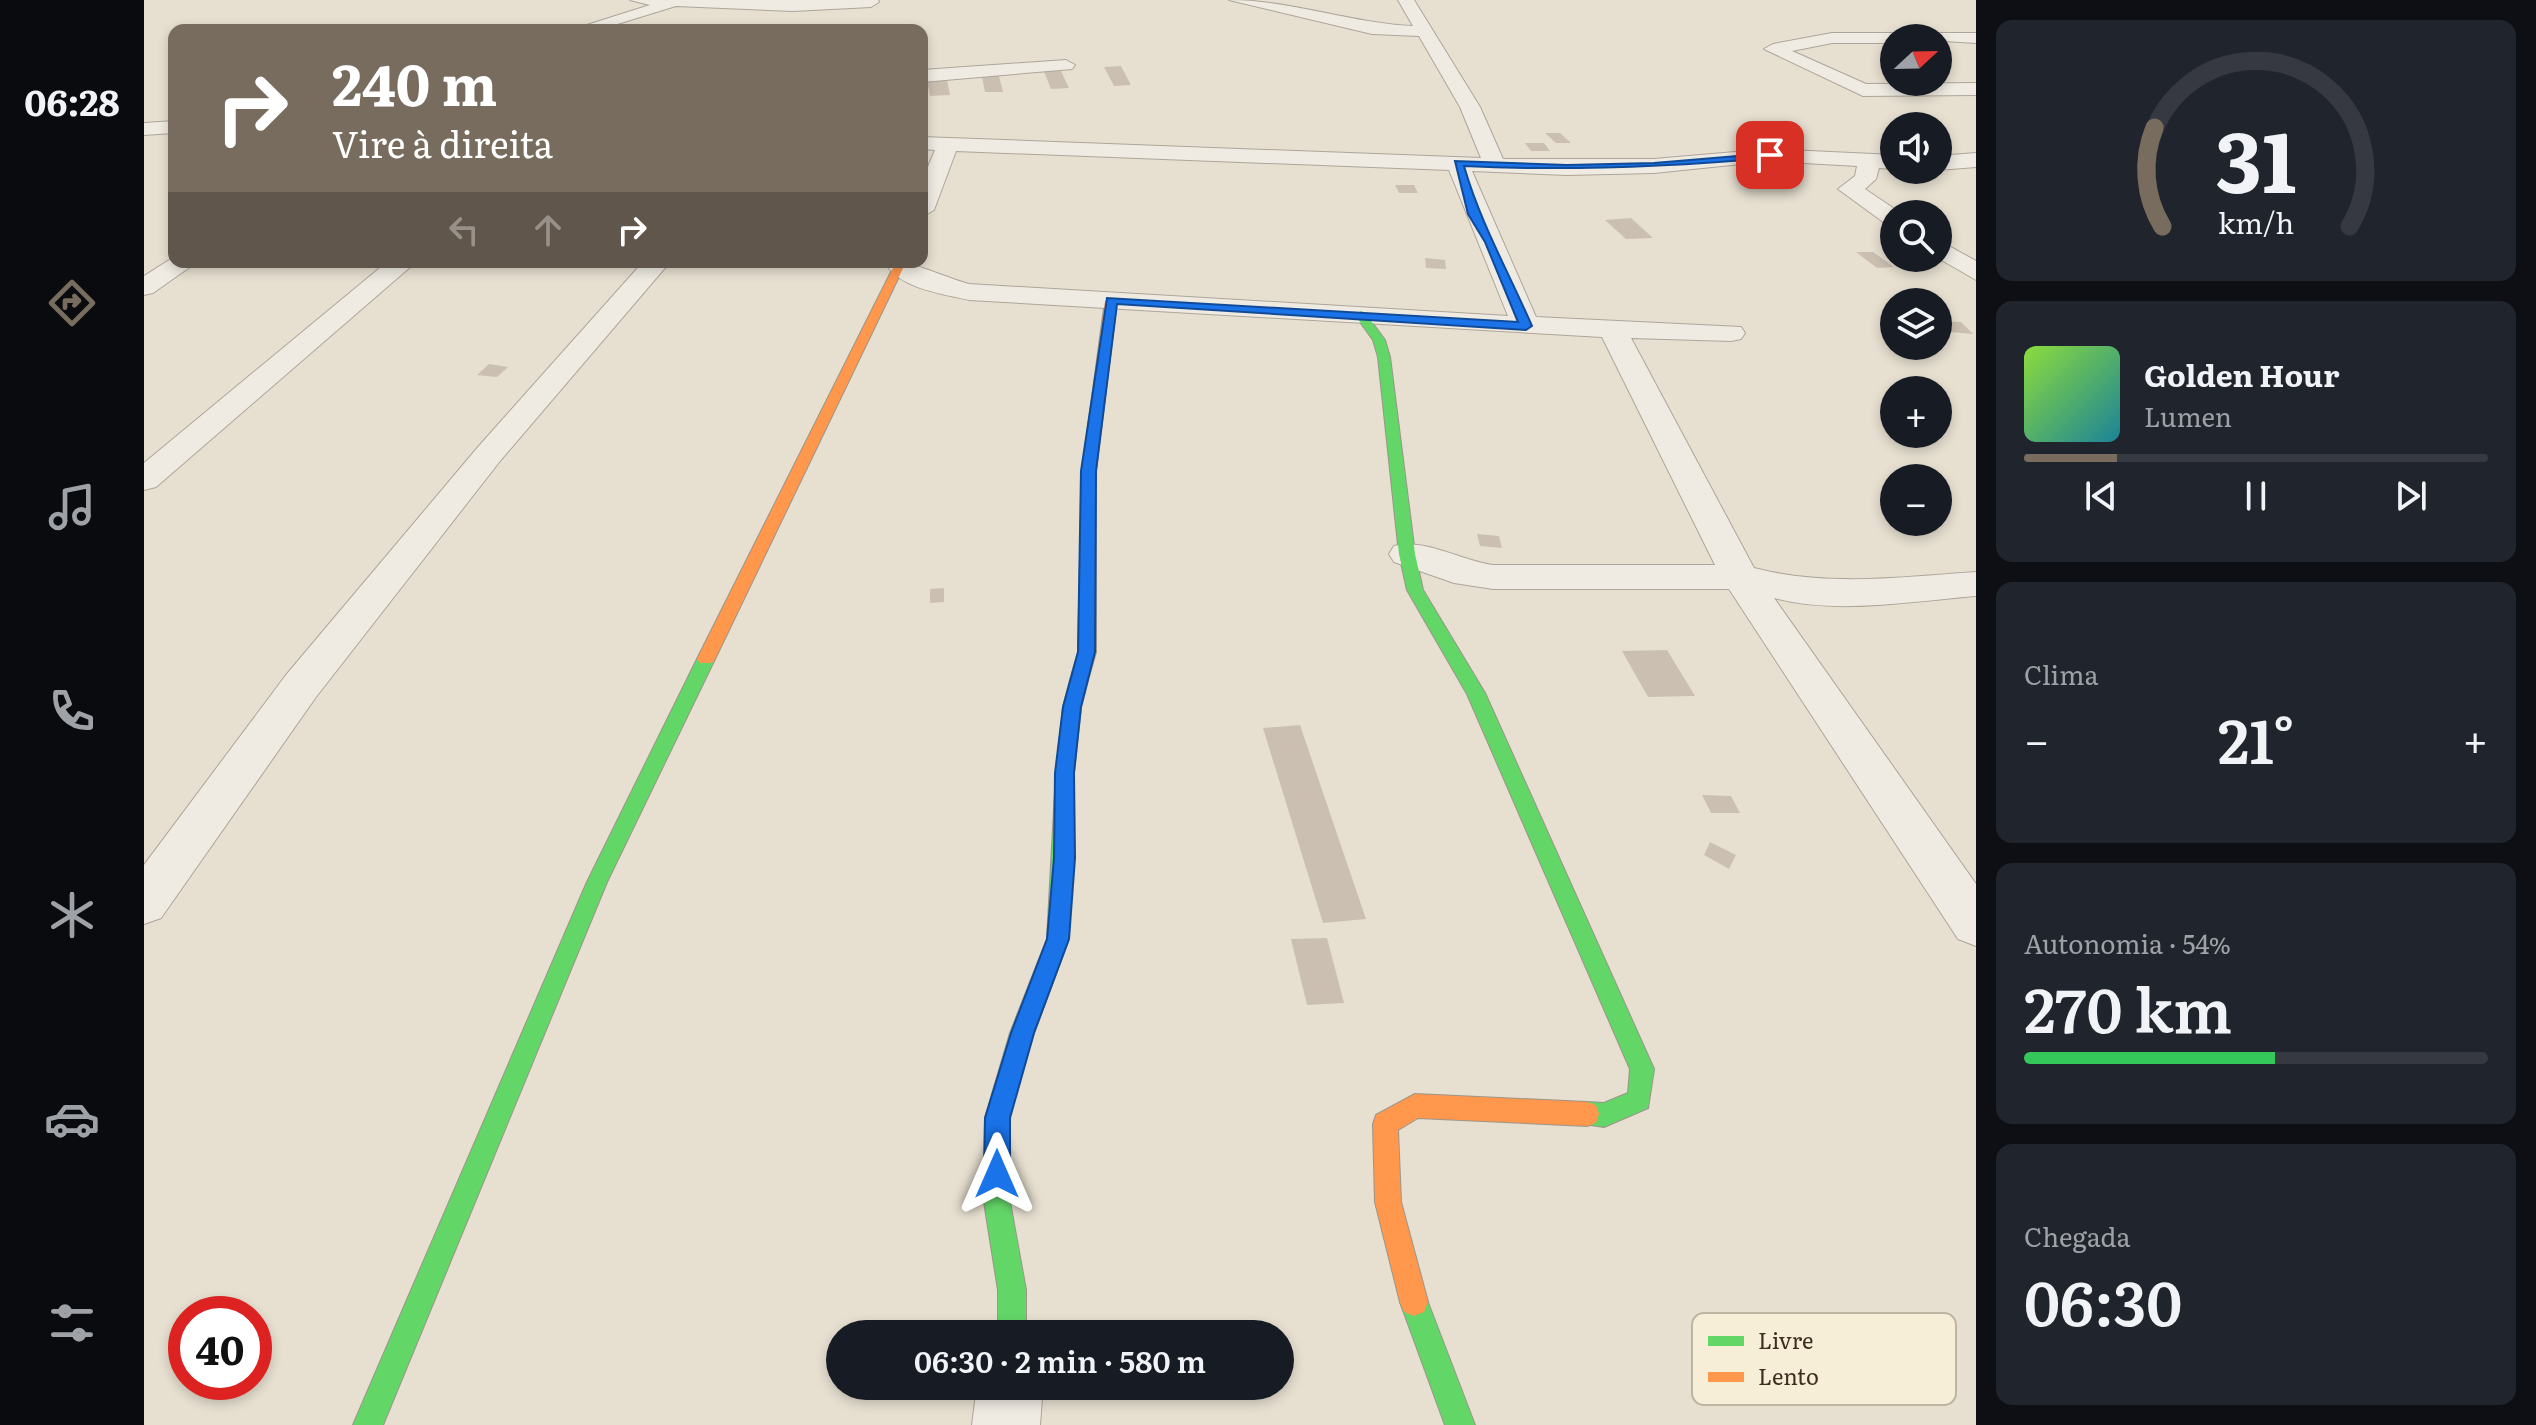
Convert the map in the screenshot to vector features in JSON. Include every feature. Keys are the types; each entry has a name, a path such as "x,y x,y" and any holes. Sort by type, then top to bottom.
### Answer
{"street":[{"path":"638,0 678,4 812,6 872,1"},
{"path":"1237,0 1372,29 1423,31"},
{"path":"1406,0 1470,107 1494,164"},
{"path":"841,20 872,1"},
{"path":"598,24 648,8 678,4"},
{"path":"1976,38 1832,38 1772,47 1863,90 1976,89"},
{"path":"928,76 1066,65"},
{"path":"144,129 168,127"},
{"path":"928,143 1494,164 1654,166 1770,155 1880,161"},
{"path":"928,195 948,144"},
{"path":"1870,160 1865,179 1849,189 1880,210"},
{"path":"1952,162 1976,160"},
{"path":"1458,163 1473,214 1490,242 1526,326"},
{"path":"1952,256 1976,272"},
{"path":"144,287 174,268"},
{"path":"144,480 396,268"},
{"path":"144,903 301,686 489,454 652,268"},
{"path":"368,1425 597,882 899,268"},
{"path":"907,268 926,281 969,292 1361,315 1419,322 1731,333"},
{"path":"1012,1320 1012,1290 997,1202 997,1118 1022,1033 1058,939 1064,858 1065,773 1072,707 1087,652 1089,471 1111,301"},
{"path":"1361,315 1379,340 1384,357 1407,554 1415,590 1476,693 1642,1069 1639,1100 1604,1115 1415,1106 1385,1124 1381,1160 1399,1260 1460,1425"},
{"path":"1613,330 1740,577 1976,924"},
{"path":"1407,554 1467,574 1493,577 1740,577 1789,590 1865,592 1976,584"},
{"path":"1006,1425 1009,1400"}],"building":[{"path":"1121,66 1131,85 1114,86 1104,67"},
{"path":"1043,69 1060,69 1069,88 1051,89"},
{"path":"981,72 998,72 1003,92 985,92"},
{"path":"946,75 950,95 930,96 928,76"},
{"path":"1545,133 1560,133 1571,143 1556,143"},
{"path":"1525,143 1544,143 1550,151 1531,151"},
{"path":"1778,177 1793,187 1773,188 1759,178"},
{"path":"1741,179 1755,179 1769,188 1754,189"},
{"path":"1395,185 1414,185 1418,193 1399,193"},
{"path":"1631,218 1653,238 1626,239 1605,220"},
{"path":"1856,252 1873,252 1880,257 1880,268"},
{"path":"1425,258 1445,260 1446,269 1426,268"},
{"path":"1952,322 1961,322 1973,334 1952,332"},
{"path":"489,364 508,367 497,377 477,375"},
{"path":"1477,534 1499,536 1502,548 1480,546"},
{"path":"944,588 944,602 930,603 930,589"},
{"path":"1667,650 1695,696 1648,697 1622,651"},
{"path":"1300,725 1366,919 1323,923 1263,728"},
{"path":"1702,795 1731,796 1740,813 1711,813"},
{"path":"1710,842 1736,855 1729,869 1704,855"},
{"path":"1327,938 1344,1003 1307,1005 1291,939"}],"traffic: fast":[{"path":"1361,315 1379,340 1384,357 1407,554 1415,590 1476,693 1642,1069 1639,1100 1604,1115 1587,1114"},
{"path":"368,1425 597,882 706,659"},
{"path":"1012,1320 1012,1290 997,1202 997,1118 1022,1033 1058,939 1065,773 1072,707 1079,680"},
{"path":"1414,1302 1460,1425"}],"traffic: slow":[{"path":"706,659 898,268"},
{"path":"1079,680 1087,652 1089,471 1111,301"},
{"path":"1414,1302 1388,1202 1385,1124 1415,1106 1587,1114"}],"route":[{"path":"997,1174 997,1118 1022,1033 1058,939 1064,858 1065,773 1072,707 1087,652 1089,471 1111,301 1361,315 1452,324 1526,326 1490,242 1473,214 1458,163 1567,168 1654,166 1770,155"}]}
